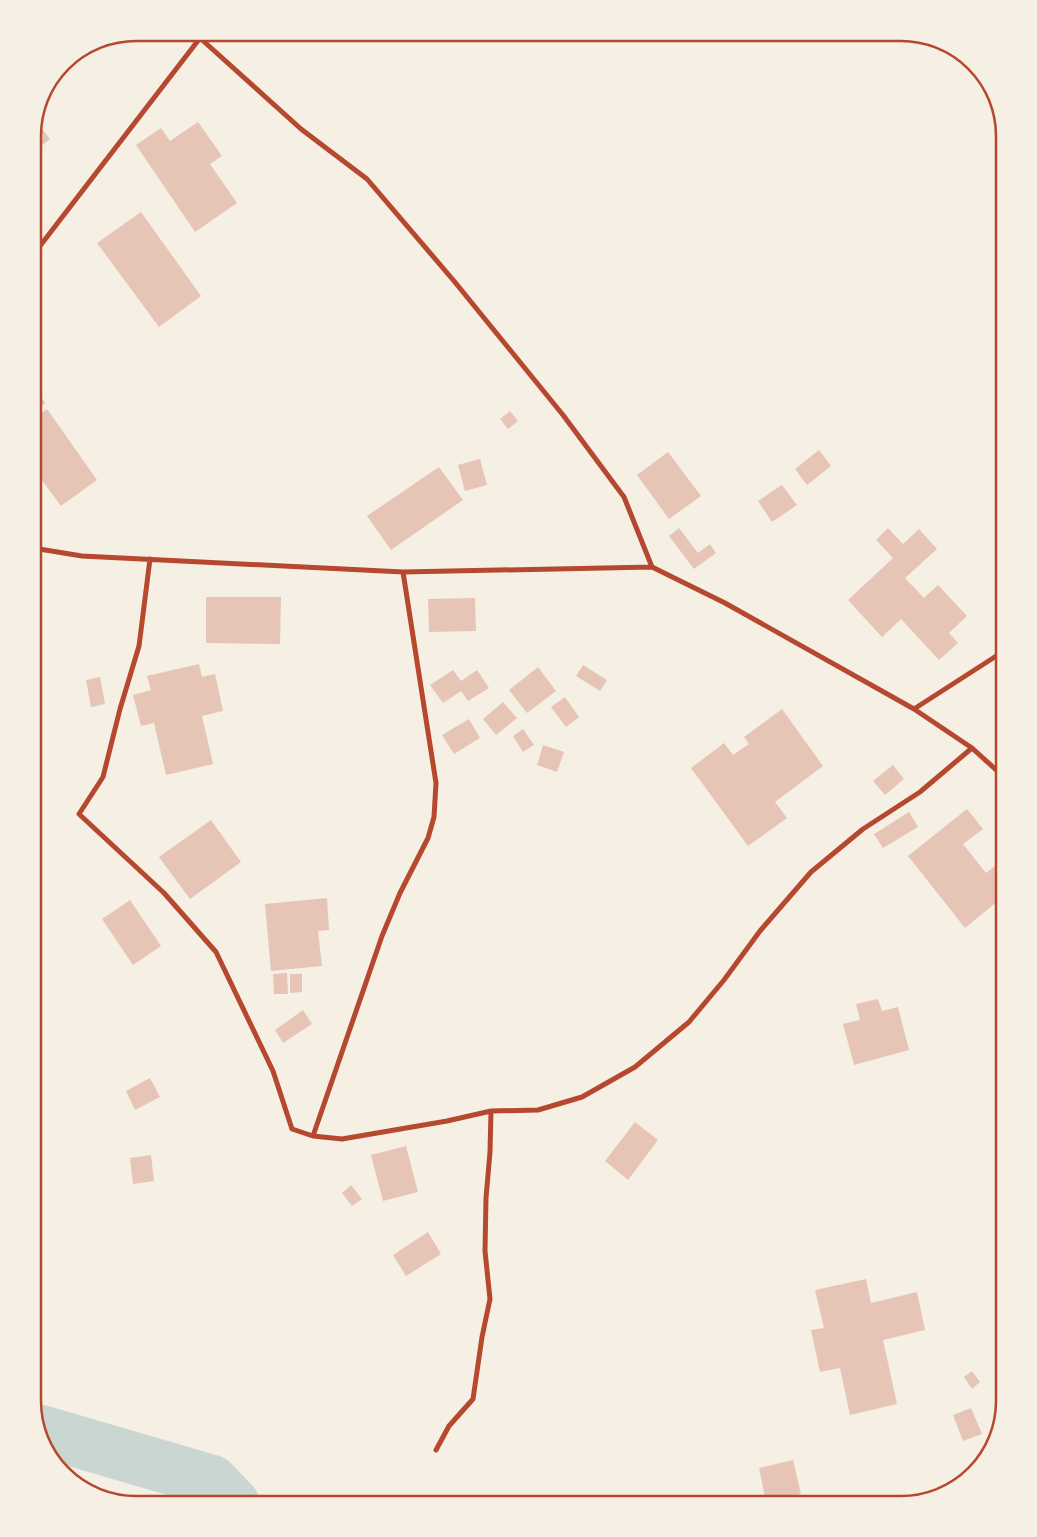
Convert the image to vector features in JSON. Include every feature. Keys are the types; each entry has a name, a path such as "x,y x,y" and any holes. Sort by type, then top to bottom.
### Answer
{"street":[{"path":"41,245 198,41"},
{"path":"203,41 301,129 367,179 460,288 562,415 624,497 652,567"},
{"path":"41,549 82,556 403,572 652,567 725,603 914,709 972,748 996,770"},
{"path":"150,559 139,646 120,709 103,777 79,814 164,893 216,952 273,1072 292,1129 313,1136 342,1139 447,1121 491,1111 538,1110 582,1097 634,1066 689,1022 724,980 760,931 811,872 863,829 920,792 972,748"},
{"path":"313,1136 382,936 400,893 428,838 434,817 436,783 403,572"},
{"path":"914,709 996,655"},
{"path":"436,1450 450,1426 473,1398 490,1299 485,1250 491,1111"}],"building":[{"path":"198,122 222,156 210,164 237,203 195,232 136,145 161,128 170,141"},
{"path":"41,128 50,139 41,146"},
{"path":"141,212 201,296 159,327 97,243"},
{"path":"41,397 45,403 41,406"},
{"path":"47,409 97,480 61,506 41,479 41,413"},
{"path":"510,411 518,421 508,429 500,419"},
{"path":"819,450 831,466 807,485 795,469"},
{"path":"668,452 701,496 669,519 637,475"},
{"path":"480,459 487,485 465,491 458,465"},
{"path":"439,467 463,500 391,550 367,516"},
{"path":"782,485 797,505 772,522 758,501"},
{"path":"679,528 698,553 710,544 716,553 694,569 669,536"},
{"path":"888,528 903,544 919,529 937,549 905,578 924,598 938,585 967,616 949,633 958,643 939,660 901,619 882,637 848,600 893,558 876,540"},
{"path":"206,597 281,597 280,644 206,643"},
{"path":"475,598 476,631 429,632 428,599"},
{"path":"199,664 202,677 215,674 223,711 202,716 213,764 166,775 154,723 141,726 133,695 151,690 147,676"},
{"path":"583,665 607,680 600,691 576,676"},
{"path":"538,667 556,691 527,713 509,690"},
{"path":"453,670 461,681 477,670 489,688 468,701 461,691 443,703 430,685"},
{"path":"100,677 105,704 91,707 86,680"},
{"path":"565,697 579,717 566,727 551,707"},
{"path":"503,702 517,718 496,735 483,719"},
{"path":"782,709 823,766 775,802 787,818 748,846 691,768 724,743 733,755 749,744 744,737"},
{"path":"469,719 480,738 454,754 442,735"},
{"path":"523,729 534,745 523,752 513,736"},
{"path":"543,745 564,752 557,772 537,765"},
{"path":"893,765 904,779 885,795 873,781"},
{"path":"967,809 983,829 963,844 986,873 996,865 996,903 965,928 908,856"},
{"path":"909,812 918,827 883,848 874,834"},
{"path":"211,820 241,862 190,899 159,857"},
{"path":"327,898 329,930 318,931 322,966 271,971 265,904"},
{"path":"130,900 161,946 133,965 102,919"},
{"path":"287,973 288,994 274,994 273,974"},
{"path":"290,974 302,974 302,992 290,993"},
{"path":"878,999 882,1011 898,1007 909,1050 854,1065 843,1024 860,1020 856,1004"},
{"path":"303,1010 312,1024 283,1043 275,1030"},
{"path":"150,1078 160,1097 135,1110 126,1091"},
{"path":"635,1122 658,1140 628,1180 605,1161"},
{"path":"406,1146 418,1192 383,1201 371,1155"},
{"path":"151,1155 154,1181 133,1184 130,1158"},
{"path":"351,1185 362,1199 352,1206 342,1193"},
{"path":"428,1232 441,1254 406,1276 393,1255"},
{"path":"866,1279 871,1303 917,1292 925,1330 883,1340 897,1404 850,1415 840,1368 820,1372 811,1330 824,1328 815,1290"},
{"path":"972,1371 980,1382 972,1389 964,1377"},
{"path":"971,1408 982,1434 963,1441 953,1415"},
{"path":"793,1460 801,1494 792,1496 765,1496 759,1468"}],"waterway":[{"path":"48,1433 212,1481 226,1496"}]}
